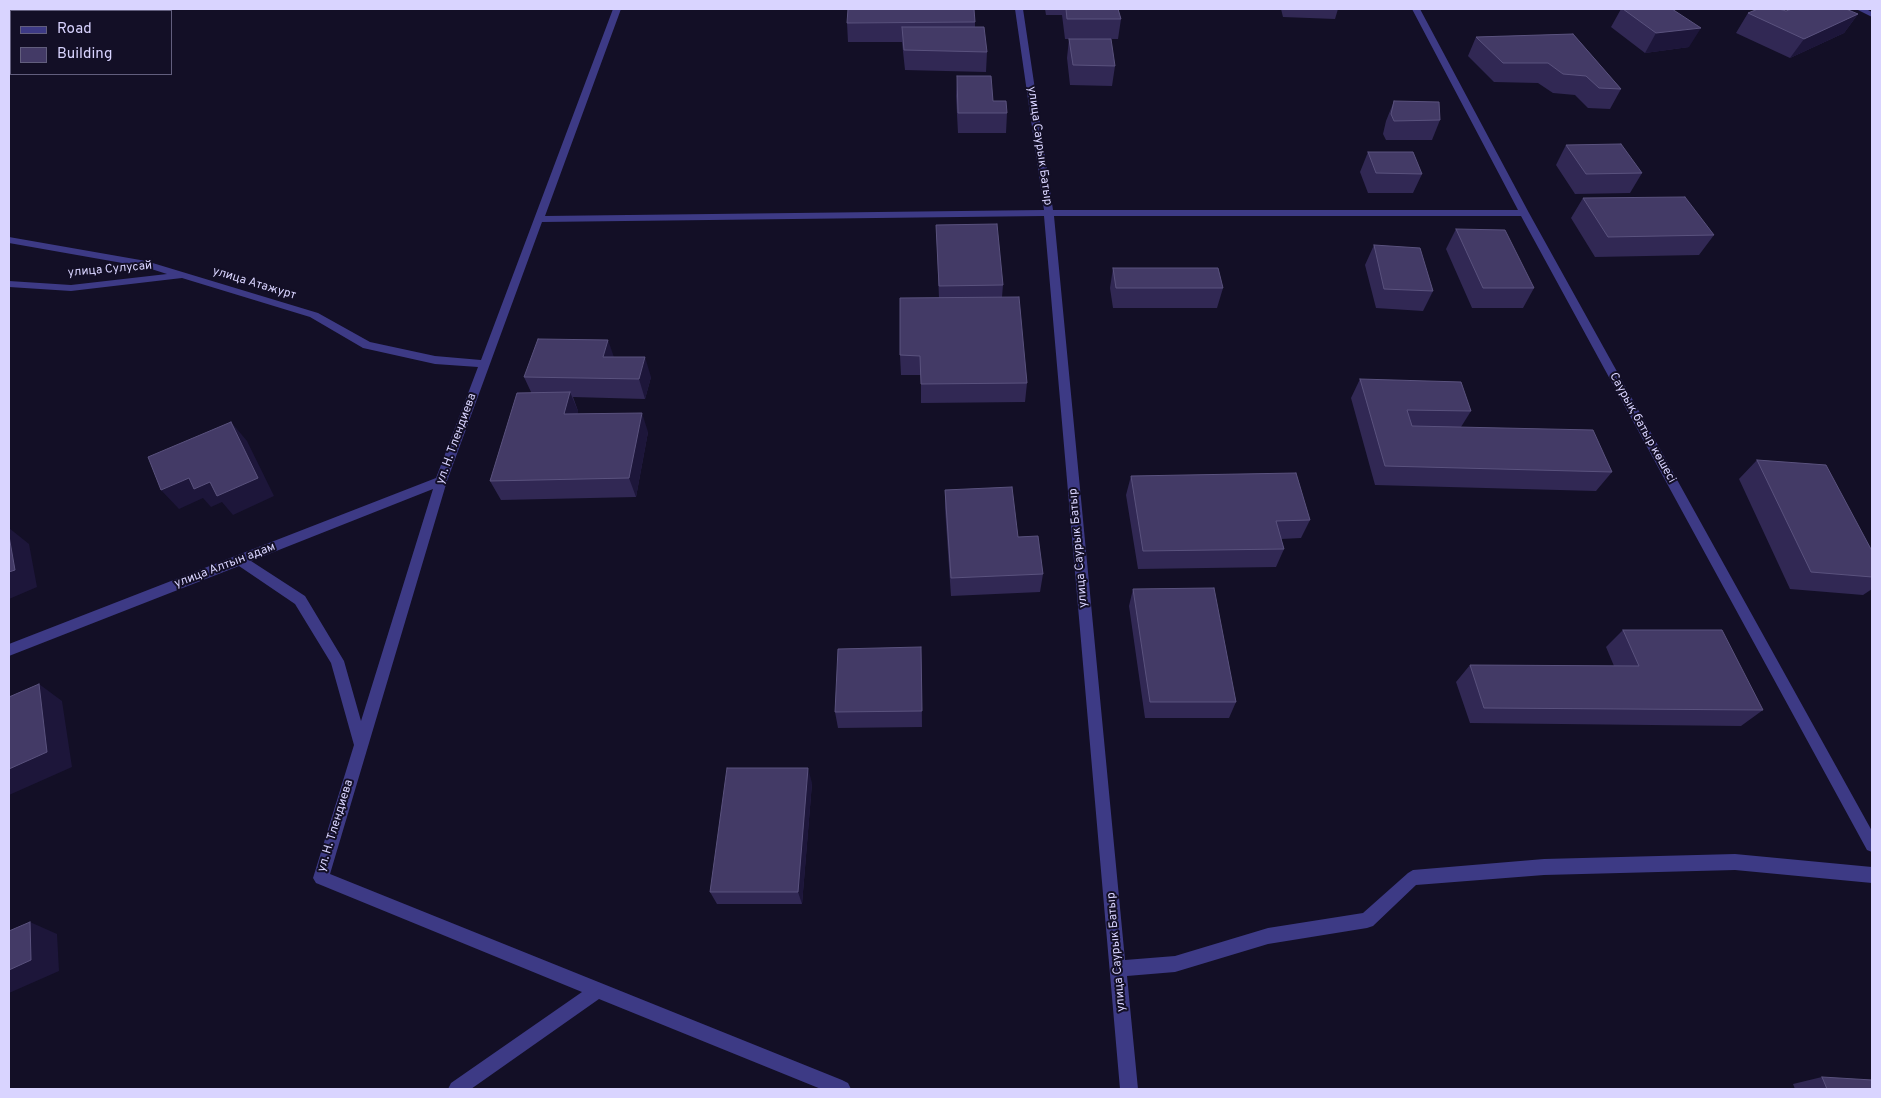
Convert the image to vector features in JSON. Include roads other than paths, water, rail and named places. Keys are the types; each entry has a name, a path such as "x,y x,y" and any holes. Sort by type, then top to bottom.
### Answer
{"street":[{"name":"ул. Н. Тлендиева","path":"598,990 321,878 441,481 618,9"},
{"name":"улица Саурык Батыр","path":"1019,9 1049,213 1130,1089"},
{"name":"Саурық батыр көшесі","path":"1416,9 1524,213 1872,846"},
{"path":"1860,9 1872,14"},
{"path":"540,219 1049,213 1524,213"},
{"name":"улица Атажурт","path":"9,240 146,264 314,315 367,345 435,360 485,364"},
{"name":"улица Сулусай","path":"9,284 72,288 184,276"},
{"name":"улица Алтын адам","path":"9,650 441,481"},
{"path":"240,560 300,600 337,661 361,744"},
{"path":"1118,969 1175,964 1268,936 1367,920 1413,878 1544,867 1735,862 1872,875"},
{"path":"457,1089 598,990 842,1089"}]}
